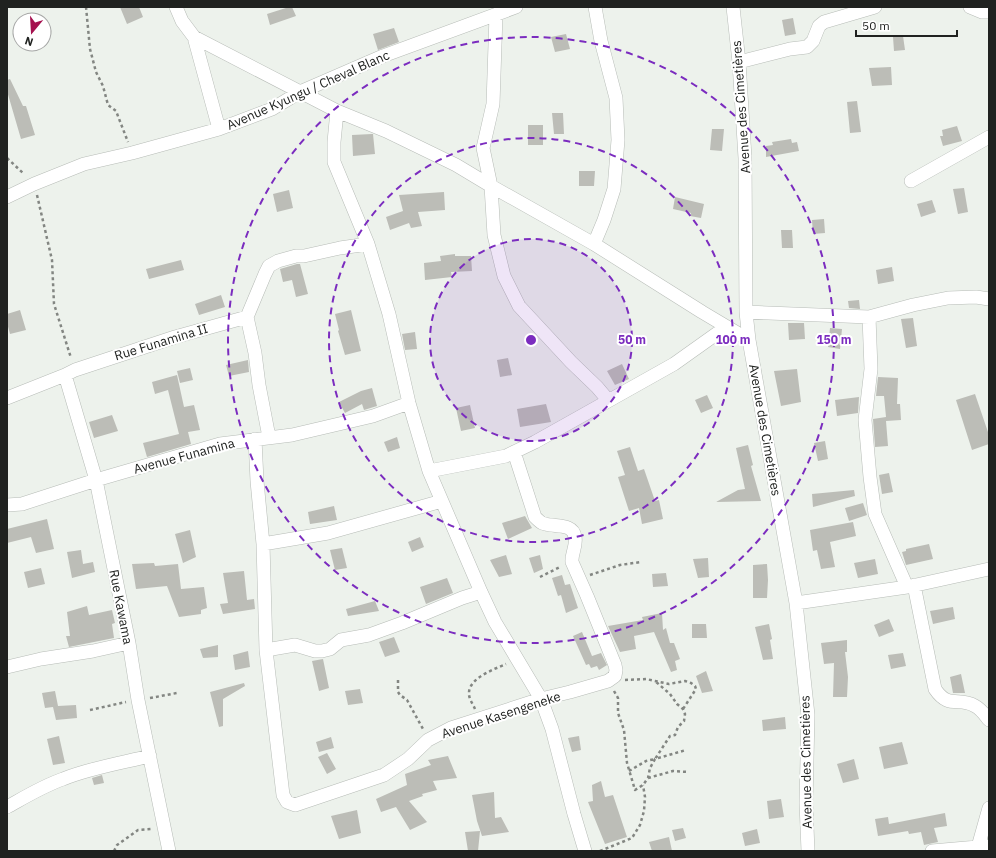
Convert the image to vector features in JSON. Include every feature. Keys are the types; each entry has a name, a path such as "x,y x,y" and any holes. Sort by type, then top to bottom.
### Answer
{"street":[{"path":"176,7 182,21 194,37 219,129"},
{"name":"Avenue Kyungu / Cheval Blanc","path":"7,197 34,184 84,164 132,153 219,129 272,109 300,92 383,56 516,7"},
{"path":"594,244 614,189 618,140 616,98 601,41 595,7"},
{"name":"Avenue des Cimetières","path":"733,7 739,62 745,158 746,312 749,340 796,602 808,715 806,804 808,851"},
{"path":"739,62 790,49 807,47 813,41 819,26 824,22 875,7"},
{"path":"970,7 982,12 989,12"},
{"path":"496,15 493,104 483,148 490,186 494,235 504,276 519,306 570,362 608,400"},
{"path":"194,37 337,111 386,131 456,165 490,186 594,244 749,340"},
{"path":"337,111 334,162 368,244 389,314 409,403 429,471 480,592 495,622 541,699 552,729 585,851"},
{"path":"911,181 989,137"},
{"path":"270,437 247,317 269,266 278,261 296,256 304,256 340,248 368,244"},
{"path":"746,312 869,317 913,305 948,298 976,297 989,299"},
{"name":"Rue Funamina II","path":"7,398 70,372 176,337 247,317"},
{"path":"869,317 871,369 865,420 875,514 910,586 935,689 946,701 959,701 975,705 989,720"},
{"path":"429,471 506,456 535,442 674,364 726,327"},
{"name":"Rue Kawama","path":"70,372 96,480 129,643 138,700 164,828 165,850"},
{"name":"Avenue Funamina","path":"7,506 22,504 96,480 220,444 292,435 373,416 409,403"},
{"name":"Avenue Kasengeneke","path":"255,439 263,544 266,650 283,795 287,802 295,805 384,775 408,759 428,740 451,728 541,699 608,681"},
{"path":"514,452 535,517 542,523 566,527 572,530 575,536 576,542 571,558 572,562 580,578 615,665 615,676 608,681"},
{"path":"263,544 328,533 442,501"},
{"path":"796,602 910,586 989,569"},
{"path":"266,650 295,645 315,651 330,649 341,640 369,634 395,626 480,592"},
{"path":"7,667 40,658 93,651 129,643"},
{"path":"7,807 40,788 64,778 150,756"},
{"path":"932,851 984,846 989,808"}],"path":[{"path":"86,7 90,49 96,72 103,86 108,104 116,111 132,153"},
{"path":"7,158 34,184 52,260 54,304 70,372"},
{"path":"540,577 572,562"},
{"path":"580,578 620,565 641,562"},
{"path":"477,720 476,710 468,695 470,688 486,672 518,660"},
{"path":"398,680 398,692 407,700 414,710 428,740"},
{"path":"655,681 670,694 677,704 683,709 685,714 684,721 678,727 675,735 670,736 655,759 650,768 648,778 643,785 635,790 629,771 624,730 618,713 618,698 608,681 646,680 655,681 669,684 685,680 695,686 696,689 683,709"},
{"path":"629,771 646,761 686,750"},
{"path":"648,778 673,771 688,772"},
{"path":"600,851 632,838 640,825 644,811 645,797 643,785"},
{"path":"114,851 117,845 138,830 164,828"}],"building":[{"path":"120,7 139,7 143,17 127,24"},
{"path":"292,7 296,16 270,25 267,14"},
{"path":"793,18 796,34 785,36 782,20"},
{"path":"394,28 399,42 378,50 373,34"},
{"path":"566,34 570,49 555,52 551,37"},
{"path":"903,36 905,50 894,51 893,37"},
{"path":"891,67 892,85 872,86 869,68"},
{"path":"10,79 23,106 26,106 35,135 21,139 7,91 7,80"},
{"path":"857,101 861,132 850,133 847,102"},
{"path":"552,113 563,113 564,134 554,134"},
{"path":"528,125 543,125 543,145 528,145"},
{"path":"957,126 962,141 943,146 940,136 943,136 942,130"},
{"path":"712,129 724,129 722,151 710,150"},
{"path":"373,134 375,154 353,156 352,135"},
{"path":"791,139 792,143 797,142 799,151 766,157 766,146 773,145 772,142"},
{"path":"579,171 595,171 594,186 579,186"},
{"path":"964,188 968,212 958,214 953,189"},
{"path":"289,190 293,208 277,212 273,194"},
{"path":"444,192 445,210 418,212 422,226 411,228 409,223 390,230 386,217 403,211 399,195"},
{"path":"675,197 704,204 701,218 690,216 691,213 673,209"},
{"path":"932,200 936,212 921,217 917,204"},
{"path":"824,219 825,233 813,234 812,220"},
{"path":"781,230 792,230 793,248 782,248"},
{"path":"455,254 455,256 471,256 472,271 451,272 452,277 425,280 424,263 441,261 440,256"},
{"path":"181,260 184,270 149,279 146,269"},
{"path":"300,264 308,294 296,297 292,280 283,282 280,269"},
{"path":"892,267 894,281 878,284 876,270"},
{"path":"221,295 225,307 199,315 195,304"},
{"path":"859,300 860,309 849,308 848,301"},
{"path":"20,310 26,330 10,334 7,323 7,314"},
{"path":"351,310 361,351 345,355 335,314"},
{"path":"913,318 917,346 906,348 901,319"},
{"path":"788,323 804,323 805,339 789,340"},
{"path":"830,328 842,329 840,349 828,347"},
{"path":"415,332 417,349 405,350 402,334"},
{"path":"508,358 512,375 500,377 497,360"},
{"path":"248,360 249,372 229,376 226,365"},
{"path":"622,364 629,379 615,385 607,371"},
{"path":"190,368 193,380 180,383 177,371"},
{"path":"797,369 801,402 781,406 774,371"},
{"path":"177,375 184,407 194,405 200,430 188,432 191,444 147,457 143,443 179,434 168,390 155,394 152,382"},
{"path":"878,377 898,378 897,404 900,404 901,420 886,421 888,446 875,447 873,419 886,417 884,396 876,396"},
{"path":"372,388 377,406 364,410 362,404 345,413 339,402 361,391"},
{"path":"975,394 989,435 989,444 972,450 956,400"},
{"path":"707,395 713,408 701,413 695,400"},
{"path":"859,397 858,413 837,416 835,400"},
{"path":"546,404 551,422 520,427 517,409"},
{"path":"470,405 475,428 461,431 456,408"},
{"path":"112,415 118,431 94,438 89,422"},
{"path":"397,437 400,448 388,452 384,442"},
{"path":"825,441 828,459 818,461 814,443"},
{"path":"748,445 753,465 751,466 761,501 716,502 738,490 745,489 736,448"},
{"path":"630,447 638,471 644,469 655,501 659,500 663,519 642,524 639,508 629,511 618,477 625,475 617,451"},
{"path":"889,473 893,492 882,494 879,475"},
{"path":"854,490 855,496 813,507 812,494"},
{"path":"863,503 867,515 849,521 845,508"},
{"path":"334,506 337,520 310,524 308,512"},
{"path":"525,516 532,528 508,539 502,523"},
{"path":"47,519 54,549 36,553 31,537 7,543 7,529"},
{"path":"853,522 856,536 830,542 835,567 821,569 817,550 813,551 810,530"},
{"path":"190,530 196,557 183,563 175,534"},
{"path":"420,537 424,547 412,552 408,542"},
{"path":"929,544 933,559 906,565 902,552 906,551 906,549"},
{"path":"342,548 347,568 335,570 330,550"},
{"path":"81,550 83,564 93,562 95,572 72,578 67,552"},
{"path":"506,555 512,574 499,577 490,560"},
{"path":"540,555 543,569 534,573 529,558"},
{"path":"708,558 709,577 698,578 693,559"},
{"path":"875,559 878,574 858,578 854,563"},
{"path":"154,563 155,566 178,564 181,589 204,587 207,608 201,610 201,614 179,617 167,586 136,589 132,564"},
{"path":"767,564 767,598 753,598 753,565"},
{"path":"41,568 45,584 28,588 24,572"},
{"path":"244,571 247,600 254,599 255,609 223,614 220,604 228,603 223,573"},
{"path":"666,573 668,586 653,587 652,574"},
{"path":"562,575 565,585 570,584 578,608 566,613 561,595 558,596 552,578"},
{"path":"447,578 453,593 426,604 420,587"},
{"path":"375,601 379,611 348,616 346,609"},
{"path":"87,606 89,615 112,610 115,623 112,624 114,638 69,647 66,636 70,636 67,612"},
{"path":"953,607 955,619 933,624 930,611"},
{"path":"662,613 663,630 666,628 670,643 674,643 680,659 675,661 677,670 671,672 654,632 634,636 636,649 620,652 608,626 643,620 642,617"},
{"path":"889,619 894,631 879,637 874,625"},
{"path":"692,624 706,624 707,638 692,638"},
{"path":"769,624 772,639 770,640 773,659 763,660 755,627"},
{"path":"582,632 592,656 601,653 607,665 599,670 597,666 591,668 589,664 586,665 573,636"},
{"path":"394,637 400,652 385,657 379,642"},
{"path":"847,640 847,652 845,652 848,677 847,697 833,697 834,663 824,664 821,643"},
{"path":"218,645 218,657 203,658 200,649"},
{"path":"248,651 250,667 235,670 233,655"},
{"path":"903,653 906,666 891,669 888,655"},
{"path":"323,659 329,688 319,691 312,661"},
{"path":"706,671 713,691 702,693 696,676"},
{"path":"961,674 965,693 953,693 950,677"},
{"path":"244,683 245,686 223,699 223,726 219,727 210,692"},
{"path":"360,689 363,703 348,705 345,691"},
{"path":"55,691 58,706 76,705 77,718 56,720 53,707 45,708 42,693"},
{"path":"785,717 786,729 763,731 762,720"},
{"path":"59,736 65,763 53,765 47,739"},
{"path":"579,736 581,750 572,752 568,738"},
{"path":"331,737 334,748 319,752 316,742"},
{"path":"902,742 908,764 884,769 879,747"},
{"path":"327,753 336,769 327,774 318,757"},
{"path":"448,756 457,778 433,781 437,790 422,794 423,796 409,801 427,822 410,830 396,807 381,812 376,799 407,785 405,774 431,765 428,760"},
{"path":"854,759 859,779 843,783 837,764"},
{"path":"102,775 104,783 94,785 92,778"},
{"path":"601,781 605,797 613,795 627,837 605,844 588,802 593,801 592,785"},
{"path":"494,792 495,818 501,817 509,832 482,836 477,821 472,795"},
{"path":"781,799 784,817 769,819 767,801"},
{"path":"357,810 361,833 339,839 331,816"},
{"path":"945,813 947,826 934,828 938,842 924,845 921,832 909,834 908,831 878,836 875,819 888,817 889,824"},
{"path":"683,828 686,838 675,841 672,830"},
{"path":"757,829 760,843 745,846 742,833"},
{"path":"480,831 478,851 468,851 465,832"},
{"path":"669,837 672,851 652,851 649,842"}]}
